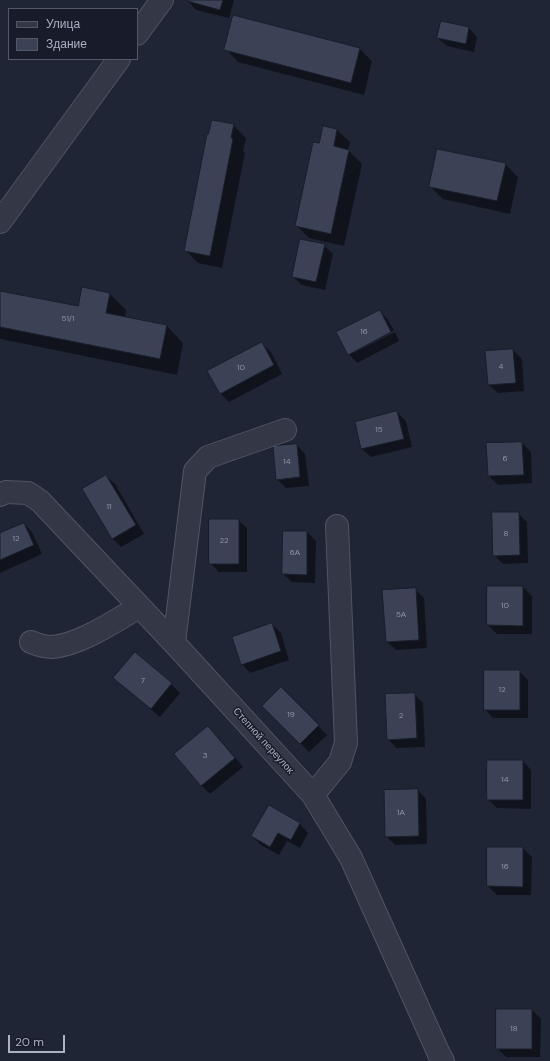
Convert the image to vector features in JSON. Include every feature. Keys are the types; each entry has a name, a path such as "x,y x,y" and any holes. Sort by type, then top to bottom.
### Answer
{"street":[{"path":"138,33 162,0"},
{"path":"0,222 118,60"},
{"path":"174,643 195,471 208,457 285,430"},
{"name":"Степной переулок","path":"0,495 6,492 28,493 40,501 174,643 312,795 351,858 443,1061"},
{"path":"312,795 340,762 346,743 337,526"},
{"path":"31,642 39,646 51,647 66,644 95,632 139,607"}],"building":[{"path":"187,0 223,0 220,10"},
{"path":"233,15 360,48 351,83 224,50"},
{"path":"441,21 469,27 466,44 437,38"},
{"path":"212,120 234,124 231,138 233,139 210,256 184,251 207,134"},
{"path":"323,126 337,129 334,146 349,150 331,234 295,226 313,142 319,143"},
{"path":"437,149 506,163 497,201 429,187"},
{"path":"300,239 325,244 316,282 292,277"},
{"path":"82,287 110,293 106,313 167,325 160,359 0,327 0,291 78,306"},
{"path":"380,310 391,332 348,355 336,332"},
{"path":"262,342 274,365 220,394 207,371"},
{"path":"513,349 516,383 488,385 485,351"},
{"path":"397,411 404,439 361,449 355,422"},
{"path":"522,442 524,475 488,476 486,443"},
{"path":"297,444 300,477 276,480 273,446"},
{"path":"106,475 136,525 112,539 82,489"},
{"path":"492,512 519,512 520,555 493,556"},
{"path":"209,519 239,519 239,564 209,564"},
{"path":"24,523 34,545 0,560 0,533"},
{"path":"283,531 307,531 307,575 282,574"},
{"path":"487,586 523,586 523,626 487,625"},
{"path":"416,588 419,640 386,642 382,590"},
{"path":"272,623 281,651 241,665 232,637"},
{"path":"135,652 172,683 151,709 113,678"},
{"path":"484,670 520,670 520,710 484,710"},
{"path":"281,687 319,725 300,744 262,706"},
{"path":"415,693 417,738 387,740 385,694"},
{"path":"208,726 235,758 201,786 174,754"},
{"path":"487,760 523,760 523,800 487,800"},
{"path":"418,789 419,836 385,837 384,790"},
{"path":"269,805 300,823 291,840 278,833 270,847 251,836"},
{"path":"487,847 523,847 523,887 487,886"},
{"path":"496,1009 532,1009 532,1049 496,1049"}]}
